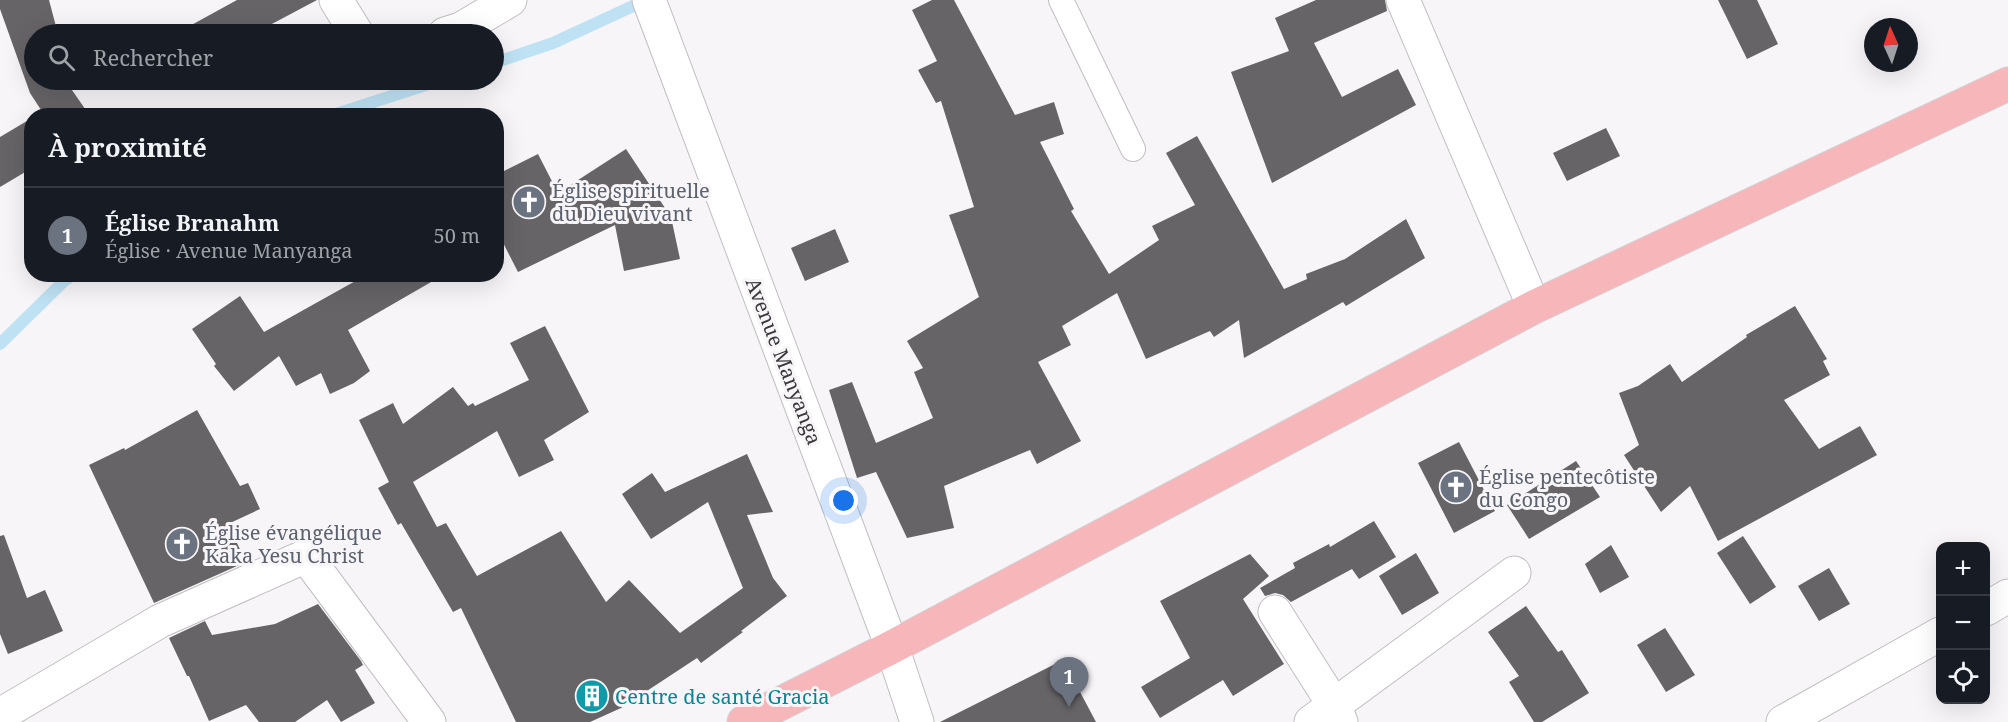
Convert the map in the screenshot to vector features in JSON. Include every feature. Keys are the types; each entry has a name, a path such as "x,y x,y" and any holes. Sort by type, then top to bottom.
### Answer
{"highway":[{"path":"744,722 892,647 1534,307 2008,84"}],"street":[{"path":"336,0 351,24"},
{"path":"469,24 510,0"},
{"path":"1403,0 1534,307"},
{"name":"Avenue Manyanga","path":"650,3 892,647 916,722"},
{"path":"0,715 160,621 306,556 429,722"},
{"path":"1275,612 1329,716 1514,573"},
{"path":"1990,607 2008,596"},
{"path":"1783,722 1936,637"}],"lane":[{"path":"1061,0 1133,149"}],"building":[{"path":"0,0 49,0 55,24 24,24 24,76 0,9"},
{"path":"237,0 317,0 272,24 193,24"},
{"path":"932,0 954,0 1015,115 1054,102 1064,134 1040,142 1074,209 1071,211 1109,274 1159,240 1152,226 1195,205 1166,153 1197,136 1284,289 1307,279 1306,274 1345,259 1406,219 1425,258 1346,306 1343,302 1244,358 1239,320 1214,337 1210,331 1146,359 1117,293 1062,326 1071,345 1038,362 1081,441 1037,464 1030,450 944,486 954,528 907,538 876,472 857,478 829,390 852,382 876,443 933,418 914,372 923,368 907,341 979,297 949,215 974,207 941,101 936,103 918,70 937,61 912,10"},
{"path":"1316,0 1385,0 1387,11 1314,43 1342,97 1398,69 1416,105 1272,183 1231,72 1289,51 1275,18"},
{"path":"1718,0 1757,0 1778,44 1747,59"},
{"path":"29,90 72,90 84,108 40,108"},
{"path":"24,123 24,173 0,187 0,137"},
{"path":"1606,128 1620,156 1567,181 1553,153"},
{"path":"626,149 671,217 680,259 624,271 615,225 518,272 504,245 504,171 538,154 558,193"},
{"path":"835,229 849,262 805,281 791,248"},
{"path":"354,282 431,282 348,330 370,371 354,383 330,394 321,373 296,386 279,356 234,391 214,366 216,364 192,329 240,296 264,332"},
{"path":"1795,306 1827,359 1823,361 1830,375 1784,400 1819,449 1860,426 1877,455 1718,541 1690,486 1661,512 1624,455 1639,445 1619,393 1638,386 1670,364 1682,382 1747,337 1746,335"},
{"path":"545,326 589,412 544,440 554,460 519,477 497,431 413,482 437,527 446,523 477,576 561,531 606,602 629,580 680,633 743,588 708,502 651,539 622,494 652,473 665,492 747,454 773,512 747,515 773,578 787,596 701,663 697,658 621,708 590,722 516,722 461,608 453,612 401,523 398,525 378,488 389,482 359,420 393,403 403,424 453,387 468,406 473,403 475,406 529,380 510,343"},
{"path":"197,410 240,486 248,483 260,509 228,524 246,562 154,603 89,465 124,448 125,450"},
{"name":"Église pentecôtiste du Congo","path":"1459,442 1495,511 1454,533 1418,463"},
{"path":"1576,461 1600,497 1529,539 1507,505"},
{"path":"1374,521 1396,557 1359,579 1352,569 1291,602 1283,595 1275,593 1265,596 1260,588 1295,568 1293,563 1329,544 1330,547"},
{"path":"4,535 27,598 45,590 63,631 8,654 0,634 0,536"},
{"path":"1743,536 1776,587 1750,604 1717,553"},
{"path":"1611,545 1629,577 1600,593 1585,564"},
{"path":"1416,553 1439,593 1402,615 1379,576"},
{"path":"1250,554 1269,576 1243,599 1284,664 1233,696 1223,680 1160,718 1141,687 1190,658 1160,601"},
{"path":"1829,568 1850,604 1819,621 1798,586"},
{"path":"318,604 361,661 363,665 355,670 375,703 341,722 327,700 295,722 259,722 246,705 209,721 169,638 205,621 212,635 275,624"},
{"path":"1526,606 1558,652 1562,650 1589,693 1542,722 1534,722 1509,682 1519,676 1488,632"},
{"path":"1665,628 1695,675 1666,692 1637,645"},
{"path":"1063,660 1096,722 940,722"}],"waterway":[{"path":"504,60 553,43 646,0"},
{"path":"355,108 410,90"},
{"path":"0,344 63,282"}],"place":[{"name":"Église spirituelle du Dieu vivant","path":"529,202"},
{"name":"Église pentecôtiste du Congo","path":"1456,487"},
{"name":"Église évangélique Kaka Yesu Christ","path":"182,544"},
{"name":"Centre de santé Gracia","path":"592,696"},
{"name":"Église Branahm","path":"1069,707"}]}
